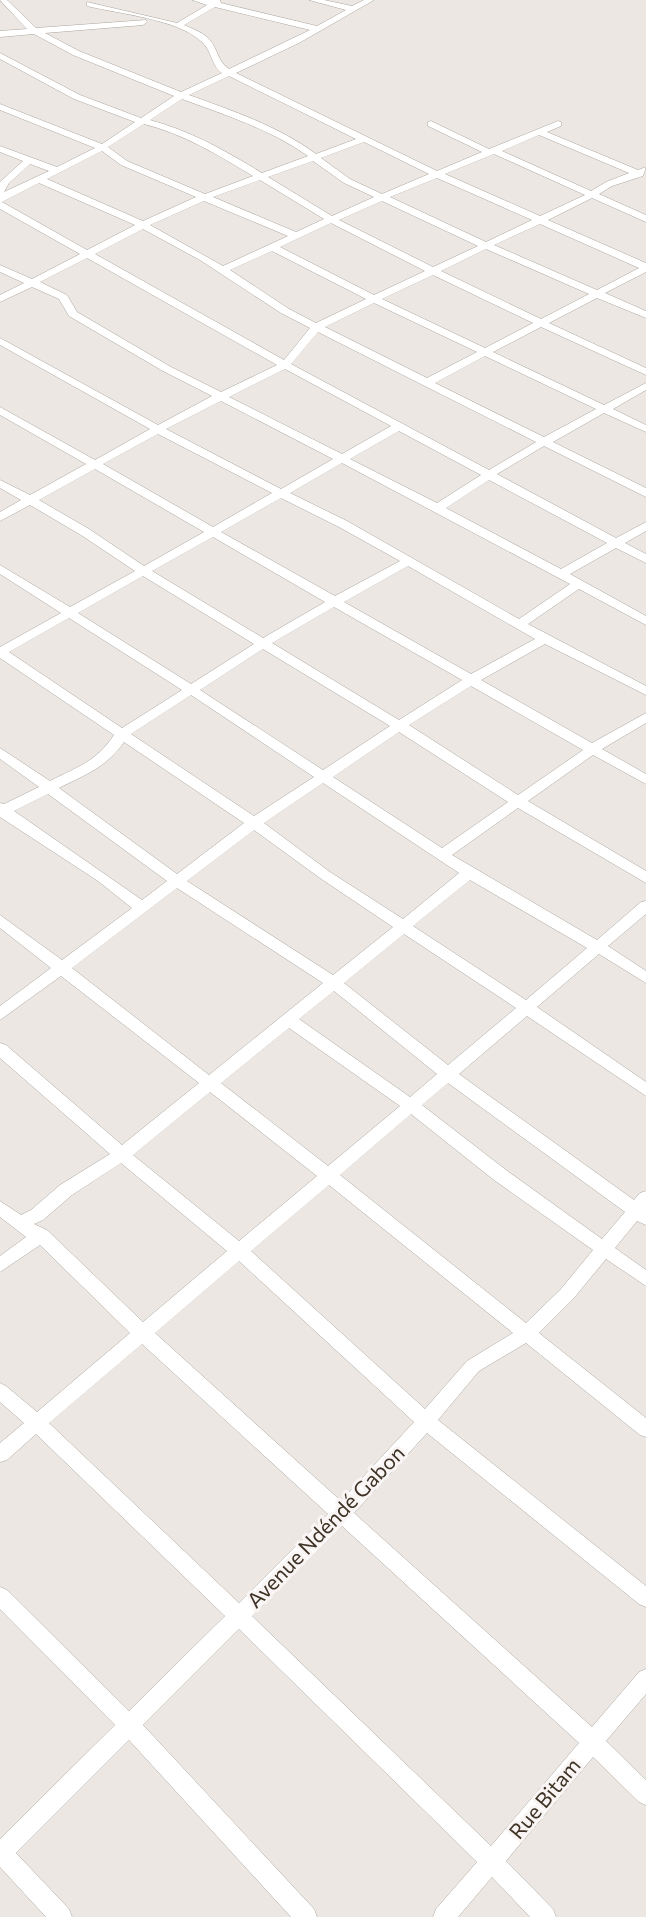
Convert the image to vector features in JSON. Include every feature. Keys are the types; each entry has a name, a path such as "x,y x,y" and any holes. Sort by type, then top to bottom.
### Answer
{"street":[{"path":"196,0 218,2 318,29"},
{"path":"313,0 352,9"},
{"path":"0,199 102,147 139,120 182,94 318,29 369,0"},
{"path":"3,1 33,30 119,72 182,94 277,133 347,181 485,245 646,315"},
{"path":"177,26 218,2"},
{"path":"90,4 194,32 212,48 219,67 228,73 438,175 541,219 646,268"},
{"path":"0,34 158,21"},
{"path":"0,56 77,97 161,126 212,147 332,220 433,271 646,372"},
{"path":"0,107 102,147 124,163 296,236"},
{"path":"431,124 646,219"},
{"path":"222,270 384,197 558,124"},
{"path":"540,132 644,173"},
{"path":"0,299 203,196 315,159 364,139"},
{"path":"0,149 56,170"},
{"path":"2,185 29,160"},
{"path":"0,517 187,413 285,365 316,327 590,196 609,184 644,173"},
{"path":"39,179 143,225 222,270 273,304 316,327 646,493"},
{"path":"0,205 285,365 646,559"},
{"path":"273,247 376,300 646,429"},
{"path":"0,268 63,297 73,314 221,398 343,458 646,621"},
{"path":"428,382 646,268"},
{"path":"0,341 159,430 280,494 343,524 545,639 646,691"},
{"path":"437,508 546,441 646,386"},
{"path":"0,410 594,748 646,780"},
{"path":"400,426 0,652 254,823 325,875 464,969 527,1008 646,1090"},
{"path":"0,483 646,878"},
{"path":"562,574 646,526"},
{"path":"142,908 103,878 1,810 103,759 122,734 335,601 409,561"},
{"path":"0,569 192,690 469,873 598,947 646,978"},
{"path":"520,624 579,583"},
{"path":"0,1014 254,823 400,726 473,680 545,639"},
{"path":"442,855 594,748 646,717"},
{"path":"0,752 177,881 334,983 449,1075 642,1209"},
{"path":"8,1217 37,1215 66,1190 122,1155 469,873"},
{"path":"0,1454 141,1332 449,1075 646,906"},
{"path":"0,920 211,1083 646,1429"},
{"path":"289,1020 412,1106 500,1175 646,1279"},
{"path":"0,1049 122,1155 239,1251 424,1420 646,1598"},
{"name":"Avenue Ndéndé Gabon","path":"1,1853 340,1515 392,1461 424,1420 473,1366 528,1333 567,1294 603,1247 642,1209"},
{"path":"8,1217 37,1236 40,1235 141,1332 340,1515 592,1741 646,1795"},
{"path":"0,1265 40,1235"},
{"path":"0,1390 238,1615 491,1860 545,1917"},
{"path":"0,1596 128,1724 306,1917"},
{"name":"Rue Bitam","path":"444,1917 646,1679"},
{"path":"1,1853 61,1917"}]}
